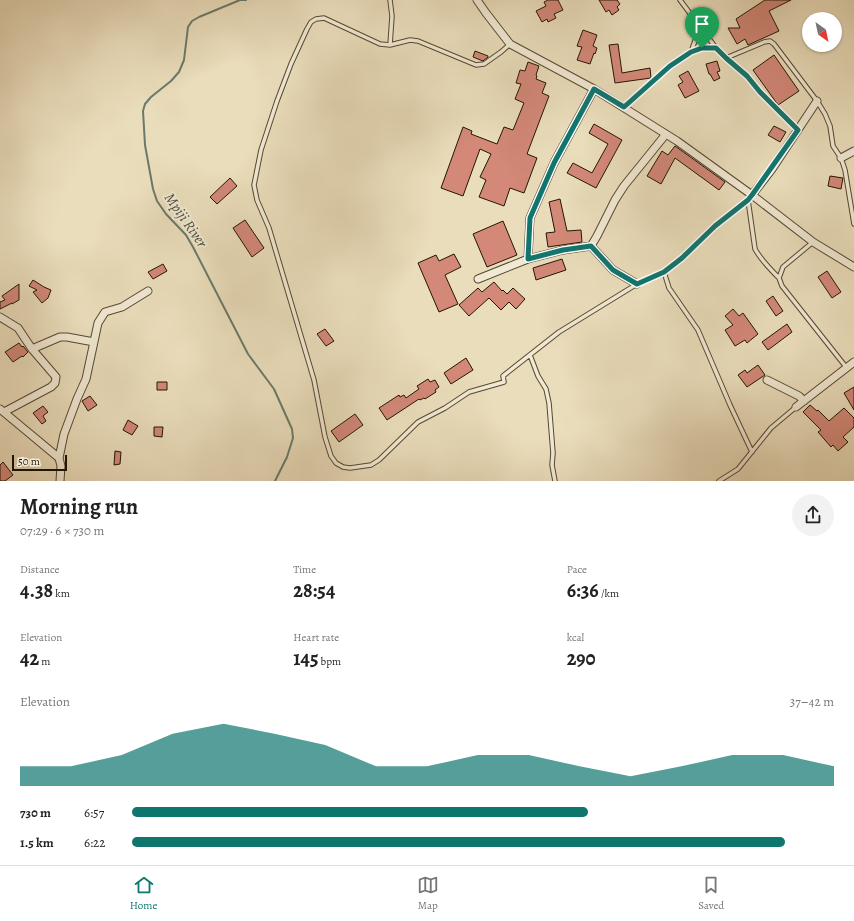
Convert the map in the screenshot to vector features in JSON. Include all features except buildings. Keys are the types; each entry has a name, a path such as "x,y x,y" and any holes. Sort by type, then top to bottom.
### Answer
{"street":[{"path":"477,0 510,44 594,89 666,134 750,198 813,242 854,266"},
{"path":"528,259 530,218 554,163 594,89"},
{"path":"750,198 817,101"},
{"path":"591,246 624,186 666,134"},
{"path":"841,158 854,151"},
{"path":"478,279 528,259 563,250 591,246"},
{"path":"591,246 613,270 637,284"},
{"path":"60,481 61,466 59,458 64,434 86,379 98,323 105,312 122,307 148,291"},
{"path":"0,317 18,328 32,349 56,377 56,382 51,387 2,410 59,458"},
{"path":"32,349 60,338 67,337 94,342"},
{"path":"796,406 854,362"},
{"path":"767,380 799,396 804,401"}],"lane":[{"path":"390,0 392,16 390,45"},
{"path":"680,0 716,48 747,76 760,92 798,130"},
{"path":"510,44 484,64 476,65 418,41 410,40 390,45 380,44 324,18 316,19 312,22 307,29 291,64 261,150 254,185 257,200 269,228 314,380 330,456 343,468 371,465 379,460 418,422 445,408 469,392 504,382 503,376 559,332 637,284 664,272 682,258 715,226 750,198"},
{"path":"691,52 697,35 698,26"},
{"path":"726,58 764,42 770,41 774,44 825,114 830,126 833,146 841,158 845,170 854,224"},
{"path":"624,107 670,66 691,52 702,48 716,48"},
{"path":"750,198 755,249 767,266 779,278 782,286 846,367"},
{"path":"779,278 783,267 813,242"},
{"path":"664,272 669,288 698,330 752,452"},
{"path":"530,355 538,376 546,389 549,403 553,453 552,465 555,481"},
{"path":"719,481 738,469 771,428 796,406"}],"waterway":[{"name":"Mpiji River","path":"246,0 240,0 192,21 188,27 184,60 179,72 145,104 143,111 145,145 153,189 157,201 166,214 186,235 248,354 274,389 292,429 293,438 287,457 275,481"}],"route":[{"path":"702,48 716,48 747,76 760,92 798,130 772,169 748,200 715,226 682,258 664,272 637,284 613,270 591,246 563,250 528,259 530,218 554,163 594,89 624,107 670,66 691,52 702,48"}]}
